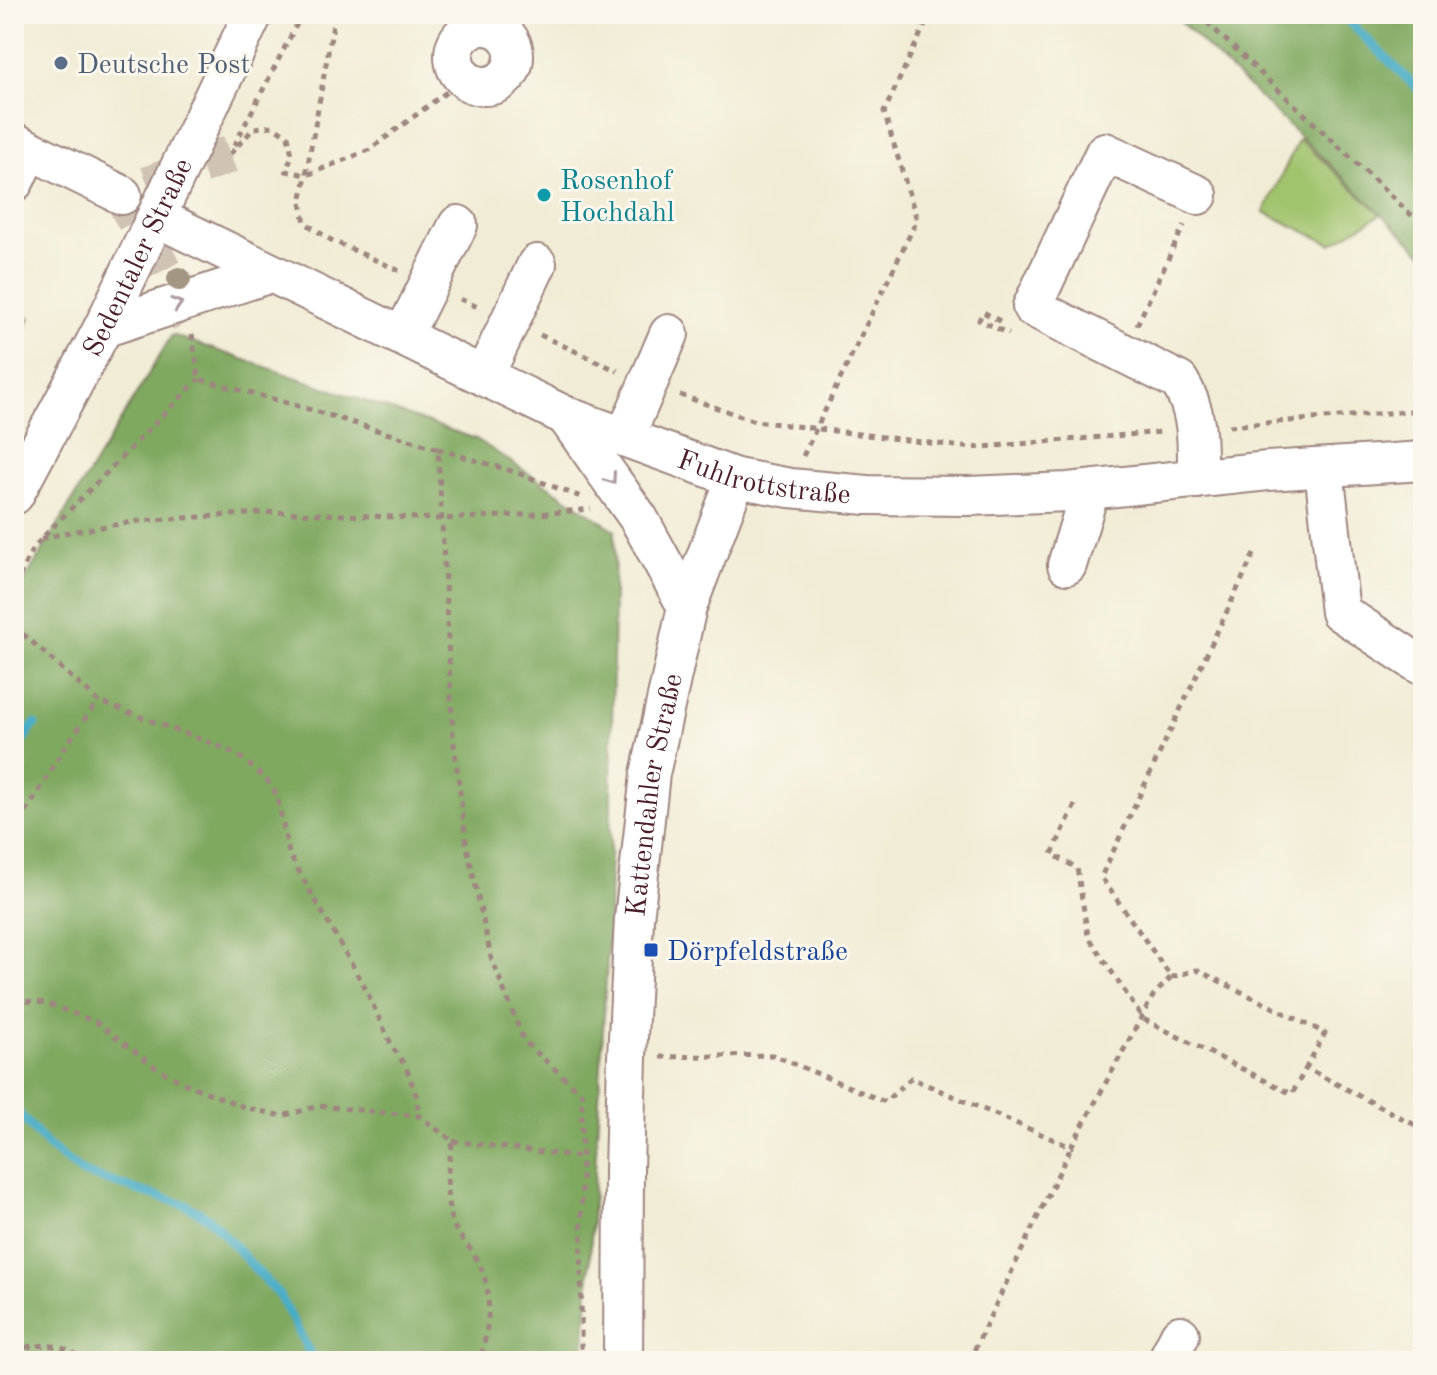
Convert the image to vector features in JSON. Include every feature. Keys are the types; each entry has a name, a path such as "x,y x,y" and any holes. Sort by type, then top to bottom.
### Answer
{"street":[{"name":"Sedentaler Straße","path":"14,495 158,218 253,14"},
{"path":"459,23 490,27 505,33 513,48 513,65 505,77 492,85 478,85 464,79 454,62 459,23"},
{"path":"1197,479 1197,429 1190,397 1179,381 1032,307 1105,152 1198,195"},
{"path":"19,158 122,195"},
{"name":"Fuhlrottstraße","path":"158,218 566,416 736,478 790,488 867,495 968,496 1090,490 1423,461"},
{"path":"403,336 458,225"},
{"path":"484,376 537,264"},
{"path":"103,328 271,273"},
{"path":"625,437 669,334"},
{"path":"566,416 632,510 687,607"},
{"path":"1324,469 1340,612 1419,664"},
{"name":"Kattendahler Straße","path":"623,1361 627,1057 634,919 650,774 687,607 736,478"},
{"path":"1067,565 1090,490"}],"path":[{"path":"302,14 230,154 254,128 273,126 288,136 292,155 286,171 307,175 369,150 464,79"},
{"path":"335,14 301,203 305,223 331,240 647,384 755,421 971,448 1423,410"},
{"path":"790,488 815,427 917,220 884,112 930,14"},
{"path":"1198,14 1423,226"},
{"path":"1124,353 1198,195"},
{"path":"190,321 199,379"},
{"path":"199,379 378,429 515,472 583,498 590,509"},
{"path":"14,587 41,539 199,379"},
{"path":"438,449 453,735 466,842 491,957 524,1041 582,1094 581,1361"},
{"path":"41,539 139,521 276,512 441,519 590,509 632,510"},
{"path":"1171,977 1101,877 1254,554"},
{"path":"14,626 98,701 224,748 243,759 267,780 277,796 289,854 406,1067 416,1095 419,1116"},
{"path":"14,833 63,750 98,701"},
{"path":"969,1361 1071,1147 1143,1019 1153,996 1171,977 1197,970 1325,1033 1292,1094 1143,1019 1088,936 1077,868 1052,854 1075,805"},
{"path":"14,1000 46,1003 96,1022 158,1069 186,1084 265,1114 282,1116 319,1106 419,1116 453,1141 582,1157"},
{"path":"627,1057 773,1055 885,1102 911,1078 1071,1147"},
{"path":"1306,1068 1419,1127 1423,1119"},
{"path":"453,1141 448,1200 452,1220 458,1235 478,1260 488,1302 488,1331 480,1361"},
{"path":"14,1350 33,1345 58,1347 77,1355 81,1361"}],"green space":[{"path":"1172,14 1423,14 1423,254"},
{"path":"1299,139 1381,214 1331,244 1264,212"},
{"path":"14,310 30,318 14,353"},
{"path":"172,335 476,439 615,530 609,927 584,1361 14,1361 14,598"}],"waterway":[{"path":"1341,14 1423,94"},
{"path":"14,752 35,724"},
{"path":"14,1108 48,1146 83,1173 186,1205 210,1219 280,1296 314,1361"}],"tunnel":[{"path":"190,321 122,195 230,154"}],"place":[{"name":"Deutsche Post","path":"61,63"},
{"name":"Rosenhof Hochdahl","path":"544,195"},
{"name":"Dörpfeldstraße","path":"651,950"}]}
